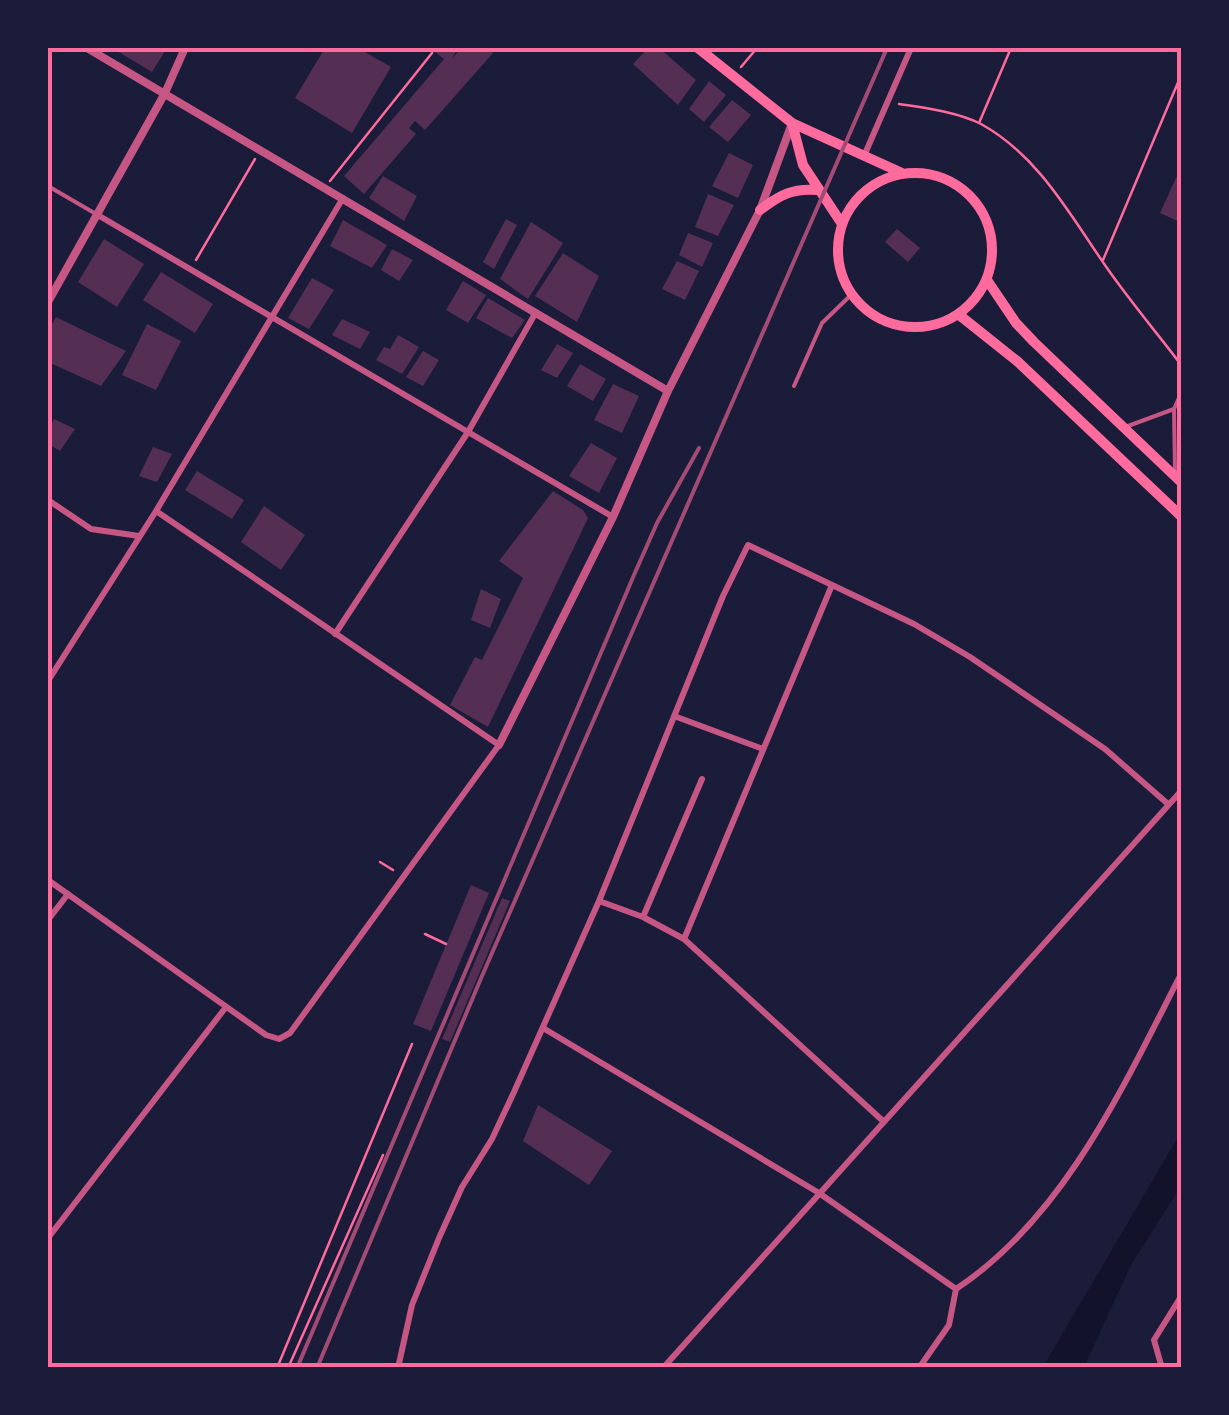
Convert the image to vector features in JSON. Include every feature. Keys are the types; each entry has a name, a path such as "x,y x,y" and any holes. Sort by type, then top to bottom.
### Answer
{"main road":[{"path":"698,48 792,123 903,174"},
{"path":"792,123 803,165 842,224"},
{"path":"923,173 943,178 976,202 986,220 992,240 987,280 970,305 940,323 901,326 882,320 852,294 839,260 842,224 865,190 883,180 923,173"},
{"path":"760,210 782,194 799,188 817,190"},
{"path":"987,280 1016,323 1178,480"},
{"path":"958,314 1017,362 1182,517"}],"street":[{"path":"87,48 668,391"},
{"path":"48,302 165,94 185,48"},
{"path":"864,156 911,48"},
{"path":"48,880 266,1035 278,1039 290,1033 499,745 613,516 668,391 760,210 792,123"},
{"path":"48,681 156,511 344,198"},
{"path":"96,214 613,516"},
{"path":"335,634 468,432 537,311"},
{"path":"48,500 91,530 139,536"},
{"path":"156,511 499,745"},
{"path":"398,1368 412,1305 439,1238 462,1187 492,1138 543,1028 723,596 748,545 914,624 970,657 1104,749 1168,804"},
{"path":"684,939 832,584"},
{"path":"674,716 763,749"},
{"path":"643,917 702,780"},
{"path":"663,1368 1182,790"},
{"path":"48,920 68,894"},
{"path":"598,901 643,917 684,939 883,1120"},
{"path":"920,1368 949,1326 956,1289 990,1267 1045,1206 1082,1154 1182,972"},
{"path":"48,1238 226,1007"},
{"path":"543,1028 819,1193 956,1289"},
{"path":"1162,1368 1154,1340 1182,1295"}],"lane":[{"path":"48,186 96,214"},
{"path":"794,386 822,323 852,294"},
{"path":"1178,480 1174,409 1182,391"},
{"path":"1124,428 1174,409"}],"path":[{"path":"734,76 757,48"},
{"path":"979,123 1011,48"},
{"path":"325,187 432,53"},
{"path":"1103,261 1182,73"},
{"path":"888,102 930,108 979,123 1024,155 1060,198 1182,366"},
{"path":"190,269 260,149"},
{"path":"380,862 402,878"},
{"path":"425,934 446,944"},
{"path":"277,1368 412,1044"},
{"path":"288,1368 382,1155"}],"shaded area":[{"path":"1181,1132 1181,1186 1131,1265 1084,1367 1043,1367"}],"building":[{"path":"112,48 167,48 152,72"},
{"path":"325,48 358,48 391,67 352,133 295,98"},
{"path":"430,48 458,48 452,59 461,48 486,48 493,53 425,130 415,121 409,128 416,134 364,194 344,176 444,59"},
{"path":"648,48 659,48 696,80 678,105 633,64"},
{"path":"709,81 726,95 704,122 689,109"},
{"path":"732,100 751,115 728,142 709,127"},
{"path":"729,153 753,165 738,198 712,186"},
{"path":"1182,165 1182,223 1160,213"},
{"path":"383,176 417,196 404,221 369,198"},
{"path":"708,194 734,205 718,236 695,227"},
{"path":"506,219 517,225 494,269 483,262"},
{"path":"343,220 387,245 372,268 330,246"},
{"path":"531,222 563,243 528,299 500,279"},
{"path":"897,229 920,248 908,262 885,242"},
{"path":"688,233 713,243 702,267 679,255"},
{"path":"104,239 144,264 117,307 78,282"},
{"path":"392,249 413,260 399,281 381,270"},
{"path":"563,253 599,276 577,322 535,296"},
{"path":"677,261 699,271 685,300 662,289"},
{"path":"161,272 213,304 195,333 143,300"},
{"path":"312,278 334,290 309,329 288,318"},
{"path":"463,281 486,295 468,323 446,310"},
{"path":"488,298 525,320 512,338 476,318"},
{"path":"56,317 126,351 101,386 48,362 48,332"},
{"path":"342,319 370,332 360,349 332,335"},
{"path":"147,324 181,341 156,390 122,375"},
{"path":"398,335 419,347 402,374 376,360 384,347 390,349"},
{"path":"557,344 573,353 557,378 541,370"},
{"path":"423,351 439,360 423,386 406,377"},
{"path":"580,364 606,379 593,401 567,386"},
{"path":"613,384 639,396 622,433 594,420"},
{"path":"54,419 75,429 60,451 48,444 48,430"},
{"path":"591,443 617,458 599,493 569,476"},
{"path":"153,447 172,454 157,482 139,476"},
{"path":"197,471 244,500 232,519 185,490"},
{"path":"553,491 583,510 588,518 488,727 450,705 475,657 482,660 523,578 499,561"},
{"path":"264,506 305,535 281,570 241,542"},
{"path":"481,589 501,599 490,628 471,620"},
{"path":"471,885 489,893 431,1031 413,1024"},
{"path":"502,898 510,901 450,1042 442,1039"},
{"path":"538,1105 612,1151 589,1185 523,1141"}],"railway":[{"path":"317,1368 482,976 887,48"},
{"path":"297,1368 634,575 657,523 699,448"}]}
